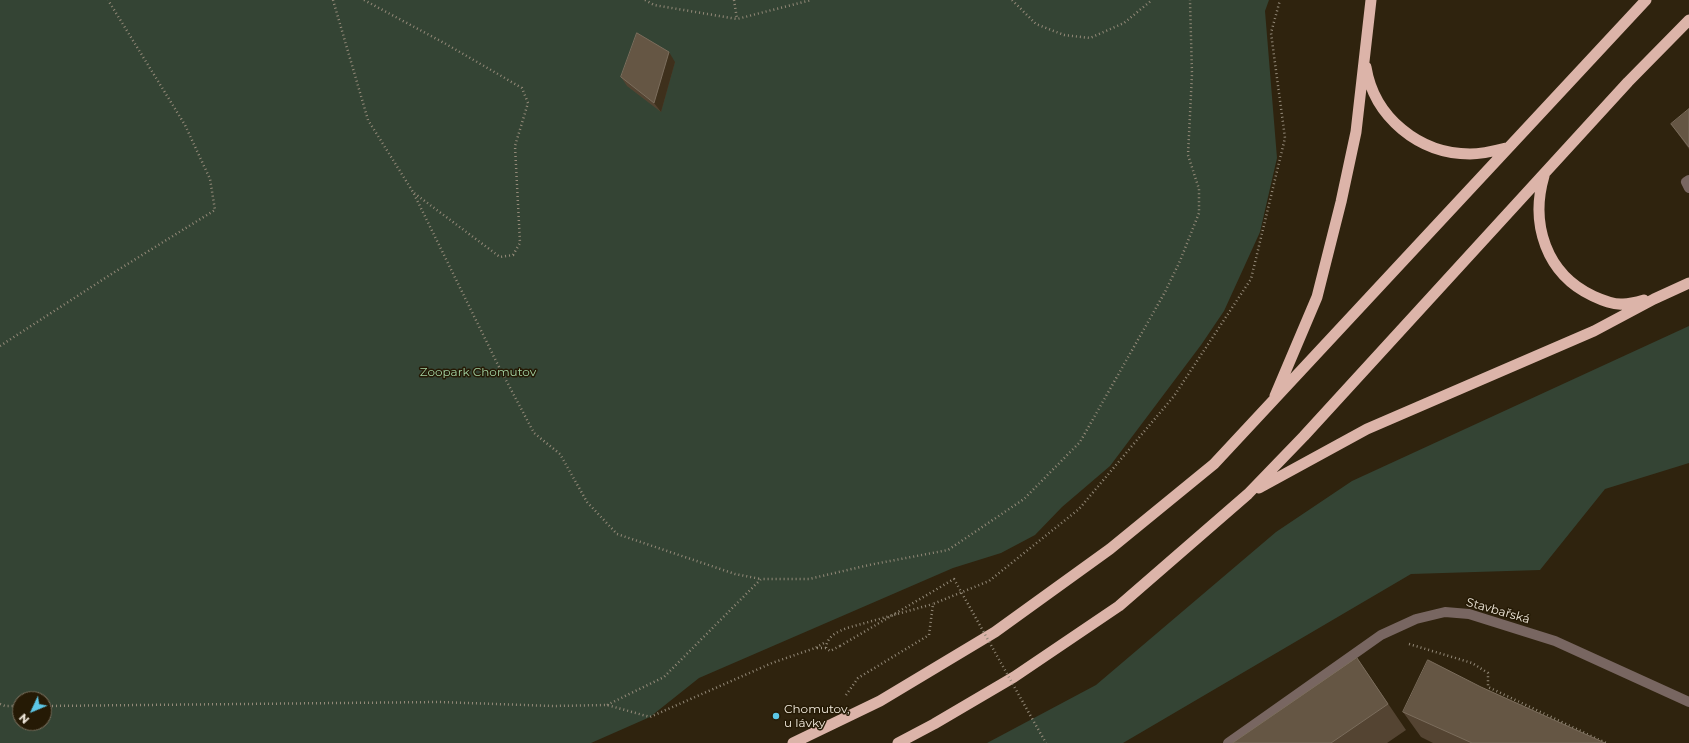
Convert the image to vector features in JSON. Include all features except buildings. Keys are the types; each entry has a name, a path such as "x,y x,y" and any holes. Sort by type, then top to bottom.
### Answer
{"highway":[{"path":"1271,404 1317,297 1356,132 1371,0"},
{"path":"793,743 880,701 995,632 1110,549 1214,464 1646,0"},
{"path":"898,743 934,724 1014,677 1119,606 1248,494 1304,436 1628,82 1689,20"},
{"path":"1365,56 1368,76 1375,96 1386,113 1400,128 1417,140 1435,149 1459,154 1488,152 1507,148"},
{"path":"1546,172 1540,191 1538,210 1547,248 1556,265 1569,280 1585,292 1602,300 1622,304 1654,299"},
{"path":"1248,494 1367,429 1594,331 1654,299 1689,283"}],"street":[{"path":"1689,180 1686,182 1689,188"},
{"name":"Stavbařská","path":"1228,743 1381,635 1416,619 1446,612 1469,614 1555,641 1689,702"}],"path":[{"path":"0,346 113,273 215,210 210,179 185,125 108,0"},
{"path":"333,0 368,120 413,192 498,364 534,433 560,454 587,502 617,534 735,574 761,579 809,579 869,565 948,550 1024,498 1080,442 1165,292 1180,261 1199,213 1199,189 1188,154 1192,74 1190,0"},
{"path":"364,0 446,44 522,88 528,103 515,146 520,243 513,255 500,257 413,192"},
{"path":"645,0 654,5 737,19 811,0"},
{"path":"734,0 737,19"},
{"path":"1012,0 1036,24 1064,36 1090,38 1124,24 1152,0"},
{"path":"52,706 432,702 552,706 607,705 650,717 772,663 815,648 826,642 834,634 847,628 933,604 989,581 1079,510 1174,396 1251,279 1285,138 1271,33 1280,0"},
{"path":"607,705 664,677 761,579"},
{"path":"815,648 826,648 830,651 954,579 1046,743"},
{"path":"845,696 858,678 929,635 933,604"},
{"path":"1381,635 1472,663 1488,673 1488,687 1606,743"},
{"path":"826,642 826,648"},
{"path":"0,704 12,706"}],"green space":[{"name":"Zoopark Chomutov","path":"0,0 1269,0 1265,11 1277,158 1260,232 1224,311 1201,345 1110,466 1062,507 1035,535 1001,553 953,568 699,678 650,717 591,743 0,743"},
{"path":"1689,326 1689,463 1605,489 1540,570 1411,574 1123,743 987,743 1096,685 1276,532 1352,481"}],"place":[{"name":"Chomutov, u lávky","path":"776,716"}]}
